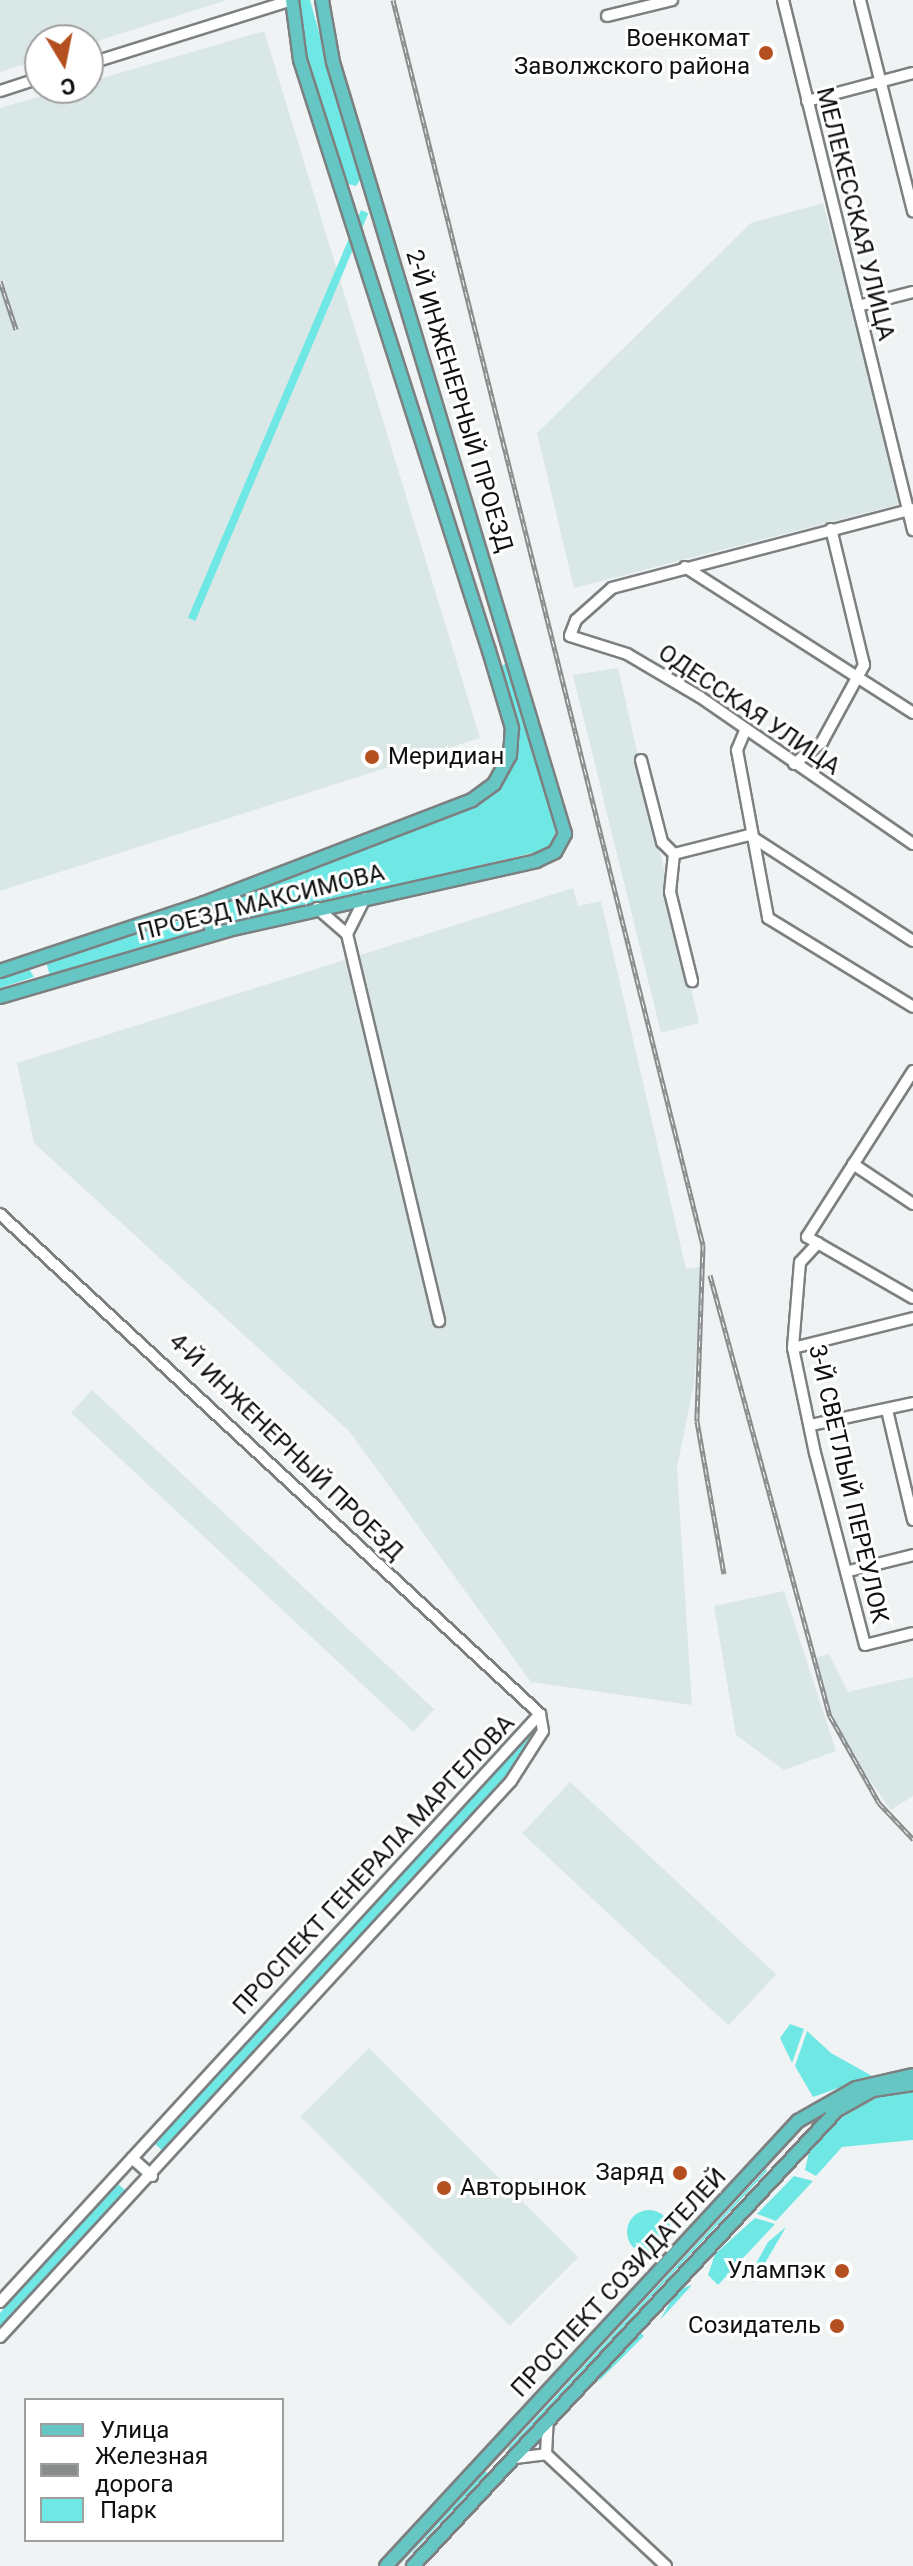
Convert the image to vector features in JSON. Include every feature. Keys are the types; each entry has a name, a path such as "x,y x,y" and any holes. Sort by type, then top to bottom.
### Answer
{"main road":[{"name":"2-Й ИНЖЕНЕРНЫЙ ПРОЕЗД","path":"292,0 300,60 510,721 506,768 472,800"},
{"name":"2-Й ИНЖЕНЕРНЫЙ ПРОЕЗД","path":"322,0 372,193 564,813 561,844 536,861"},
{"path":"346,200 372,193"},
{"path":"489,651 510,644"},
{"name":"ПРОЕЗД МАКСИМОВА","path":"0,971 204,903 472,800"},
{"name":"ПРОЕЗД МАКСИМОВА","path":"0,997 213,934 317,908 536,861"},
{"path":"204,903 213,934"},
{"path":"37,959 45,984"},
{"name":"ПРОСПЕКТ СОЗИДАТЕЛЕЙ","path":"386,2566 759,2164 816,2109 874,2081 913,2075"},
{"name":"ПРОСПЕКТ СОЗИДАТЕЛЕЙ","path":"413,2566 837,2110 873,2090 913,2084"},
{"path":"759,2164 770,2163 773,2177"}],"street":[{"path":"104,59 292,0"},
{"path":"607,16 672,0"},
{"name":"МЕЛЕКЕССКАЯ УЛИЦА","path":"783,0 911,509 913,530"},
{"path":"860,0 913,211"},
{"path":"807,101 913,73"},
{"path":"0,91 24,83"},
{"path":"858,306 913,292"},
{"path":"685,567 911,509"},
{"path":"794,764 822,742 860,679 864,665 831,529"},
{"path":"685,567 913,713"},
{"name":"ОДЕССКАЯ УЛИЦА","path":"685,567 612,588 576,620 570,636 627,654 913,844"},
{"path":"745,731 737,750 749,835 768,918 913,1007"},
{"path":"641,760 662,842 674,854"},
{"path":"674,854 749,835 913,941"},
{"path":"674,854 670,892 692,981"},
{"path":"347,934 365,898"},
{"path":"317,908 347,934 439,1321"},
{"path":"913,1071 807,1237 913,1298"},
{"path":"853,1164 913,1204"},
{"name":"4-Й ИНЖЕНЕРНЫЙ ПРОЕЗД","path":"0,1214 540,1714"},
{"name":"3-Й СВЕТЛЫЙ ПЕРЕУЛОК","path":"818,1243 800,1262 793,1348 811,1425 865,1645 913,1633"},
{"path":"793,1348 913,1318"},
{"path":"811,1425 913,1403"},
{"path":"887,1410 913,1520"},
{"path":"849,1571 913,1555"},
{"name":"ПРОСПЕКТ ГЕНЕРАЛА МАРГЕЛОВА","path":"0,2302 540,1714"},
{"name":"ПРОСПЕКТ ГЕНЕРАЛА МАРГЕЛОВА","path":"3,2331 152,2176 511,1781 543,1731 540,1714"},
{"path":"132,2158 152,2176"},
{"path":"546,2454 548,2420"},
{"path":"513,2458 546,2454 666,2566"}],"shaded area":[{"path":"0,0 227,0 104,39 104,24 24,24 24,64 0,72"},
{"path":"264,31 480,738 0,891 0,108 24,101 24,104 104,104 104,78"},
{"path":"823,203 904,503 574,588 537,433 751,223"},
{"path":"618,668 699,1023 661,1033 573,675"},
{"path":"573,888 578,906 601,901 686,1269 702,1267 694,1384 677,1467 692,1705 531,1682 350,1432 34,1143 17,1063"},
{"path":"92,1390 434,1709 413,1732 71,1413"},
{"path":"784,1591 836,1751 784,1770 736,1735 714,1606"},
{"path":"829,1654 848,1692 913,1677 913,1796 891,1810 840,1738 814,1658"},
{"path":"570,1782 776,1974 729,2026 522,1833"},
{"name":"Авторынок","path":"369,2048 578,2257 510,2326 300,2117"}],"green space":[{"path":"298,0 310,0 360,180 356,186 348,184 306,52"},
{"path":"361,210 368,213 195,621 188,618"},
{"path":"508,662 558,826 549,849 234,923 225,919 228,902 496,791 518,744 500,667"},
{"path":"194,917 199,925 185,937 50,976 46,962 56,956"},
{"path":"29,969 34,977 0,988 0,978"},
{"path":"534,1731 495,1792 164,2152 155,2144"},
{"path":"790,2024 804,2029 792,2063 780,2038"},
{"path":"807,2031 831,2053 872,2076 813,2097 795,2066"},
{"path":"913,2090 913,2140 842,2147 816,2176 805,2170 810,2147 845,2115 882,2095"},
{"path":"767,2171 508,2452 509,2447"},
{"path":"794,2176 813,2181 776,2221 757,2214"},
{"path":"118,2184 129,2193 0,2330 0,2313"},
{"path":"649,2210 664,2217 671,2232 664,2247 649,2254 634,2247 627,2232 634,2217"},
{"path":"755,2218 775,2224 718,2285 708,2275 715,2254"},
{"path":"786,2227 754,2282 748,2278 768,2242"},
{"path":"692,2285 660,2320 677,2290"},
{"path":"639,2331 644,2336 599,2380 594,2376"},
{"path":"484,2471 488,2473 399,2566 407,2557"}],"railway":[{"path":"393,0 703,1245 697,1421 724,1574"},
{"path":"0,281 16,329"},
{"path":"710,1275 830,1716 879,1803 913,1839"}],"place":[{"name":"Военкомат Заволжского района","path":"766,53"},
{"name":"Меридиан","path":"372,757"},
{"name":"Заряд","path":"680,2173"},
{"name":"Авторынок","path":"444,2188"},
{"name":"Улампэк","path":"842,2271"},
{"name":"Созидатель","path":"837,2326"}]}
